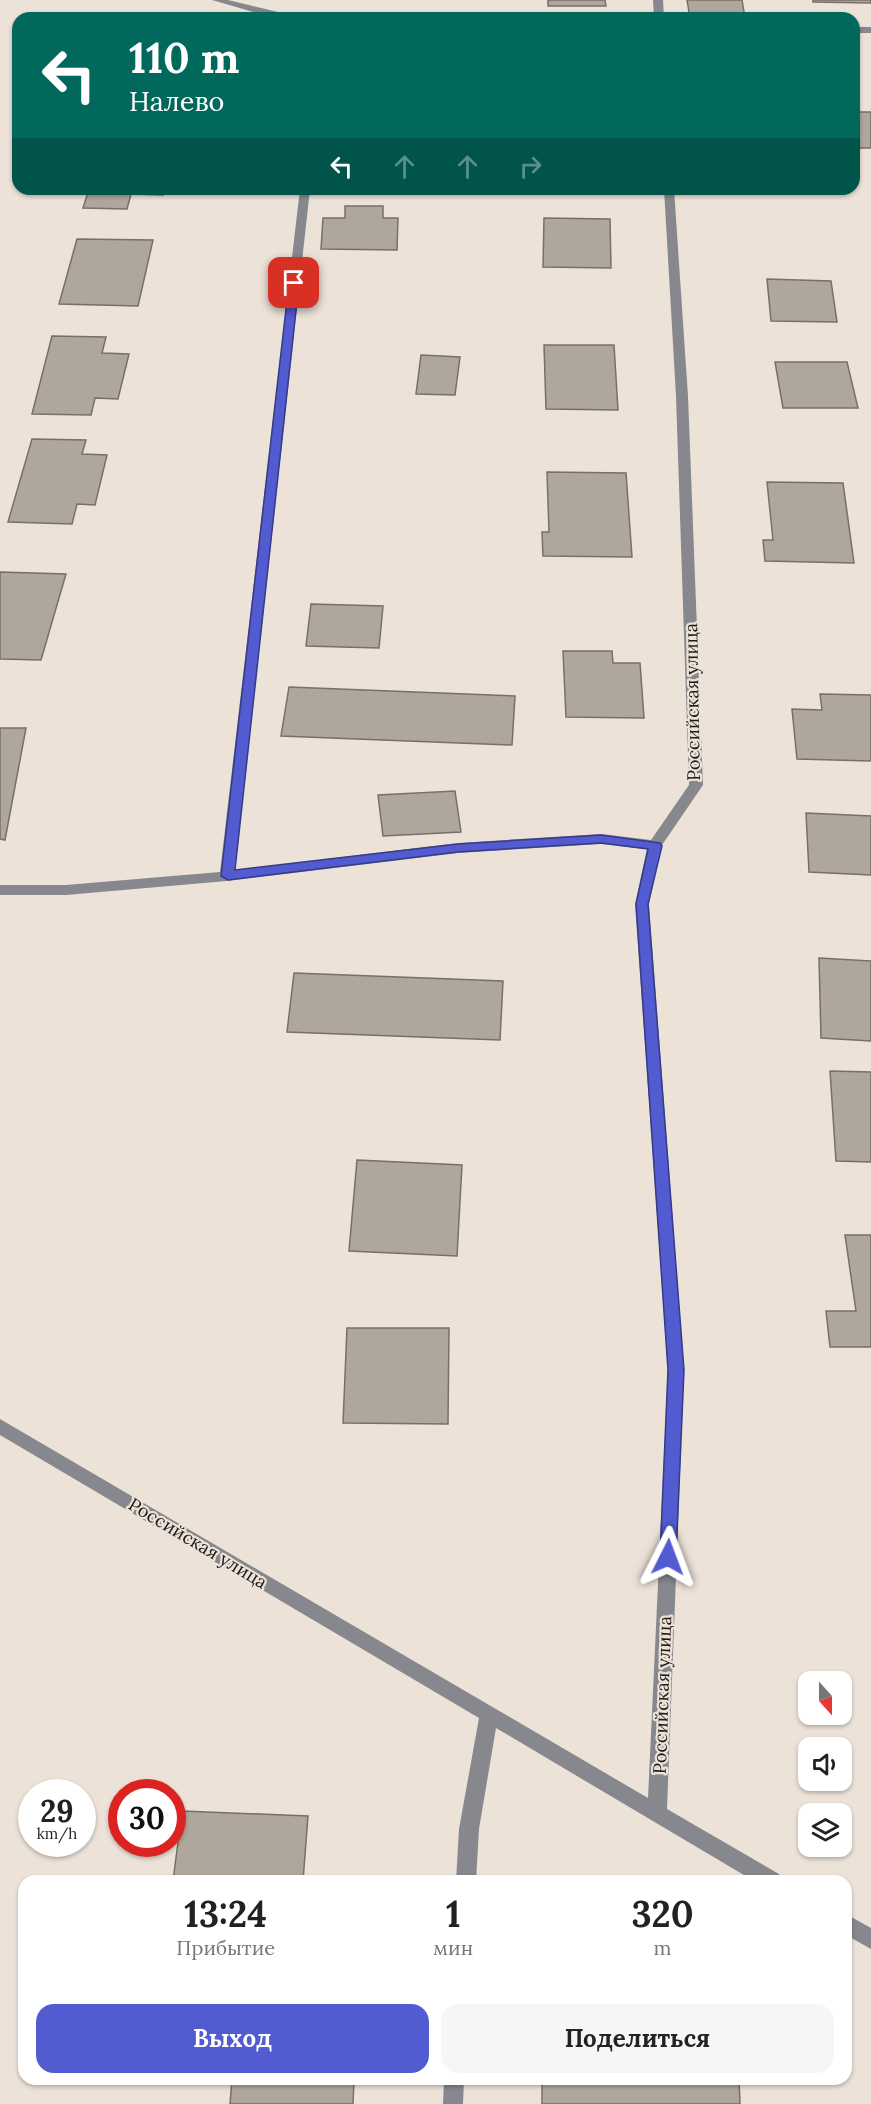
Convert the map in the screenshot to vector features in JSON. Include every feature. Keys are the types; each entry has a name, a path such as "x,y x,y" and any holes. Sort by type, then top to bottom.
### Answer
{"street":[{"path":"217,0 262,12"},
{"path":"228,876 304,195"},
{"name":"Российская улица","path":"657,1813 676,1370 642,904 655,846 696,785 682,396 669,195"},
{"path":"0,891 66,890 228,876 458,848 601,839 655,846"},
{"name":"Российская улица","path":"0,1426 762,1875"},
{"path":"466,1875 469,1829 489,1714"},
{"path":"852,1928 871,1939"},
{"path":"453,2104 454,2085"}],"building":[{"path":"548,0 605,0 606,6 548,6"},
{"path":"687,0 742,0 744,12 689,12"},
{"path":"813,0 871,0 871,3 813,2"},
{"path":"860,112 871,112 871,148 860,148"},
{"path":"87,195 131,195 127,209 83,208"},
{"path":"345,206 383,206 383,218 398,218 397,250 321,249 323,218 345,218"},
{"path":"544,218 610,219 611,268 543,267"},
{"path":"77,239 153,240 138,306 59,304"},
{"path":"767,279 831,281 837,322 771,321"},
{"path":"52,336 106,337 102,353 129,354 118,399 95,398 91,415 32,414"},
{"path":"544,345 614,345 618,410 546,409"},
{"path":"421,355 460,357 455,395 416,394"},
{"path":"775,362 847,362 858,408 783,408"},
{"path":"32,439 86,440 82,454 107,455 95,505 77,504 72,524 8,522"},
{"path":"547,472 626,473 632,557 543,556 542,532 549,532"},
{"path":"767,482 843,483 854,563 765,561 763,540 773,540"},
{"path":"0,572 66,574 41,660 0,659"},
{"path":"311,604 383,606 379,648 306,646"},
{"path":"563,651 612,651 613,663 640,663 644,718 566,717"},
{"path":"289,687 515,696 512,745 281,736"},
{"path":"820,694 871,695 871,761 797,759 792,709 822,710"},
{"path":"0,728 26,728 5,840 0,839"},
{"path":"455,791 461,832 383,836 378,795"},
{"path":"806,813 871,816 871,875 809,872"},
{"path":"819,958 871,961 871,1041 821,1038"},
{"path":"294,973 503,981 500,1040 287,1032"},
{"path":"830,1071 871,1072 871,1162 836,1161"},
{"path":"357,1160 462,1165 457,1256 349,1251"},
{"path":"845,1235 871,1235 871,1347 830,1347 826,1311 856,1311"},
{"path":"347,1328 449,1328 448,1424 343,1423"},
{"path":"186,1811 308,1816 303,1875 174,1875 176,1857 186,1857"},
{"path":"232,2085 354,2085 353,2104 230,2104"},
{"path":"542,2085 739,2085 740,2104 542,2104"}],"route":[{"path":"294,283 228,876 458,848 601,839 655,846 642,904 676,1370 668,1557"}]}
